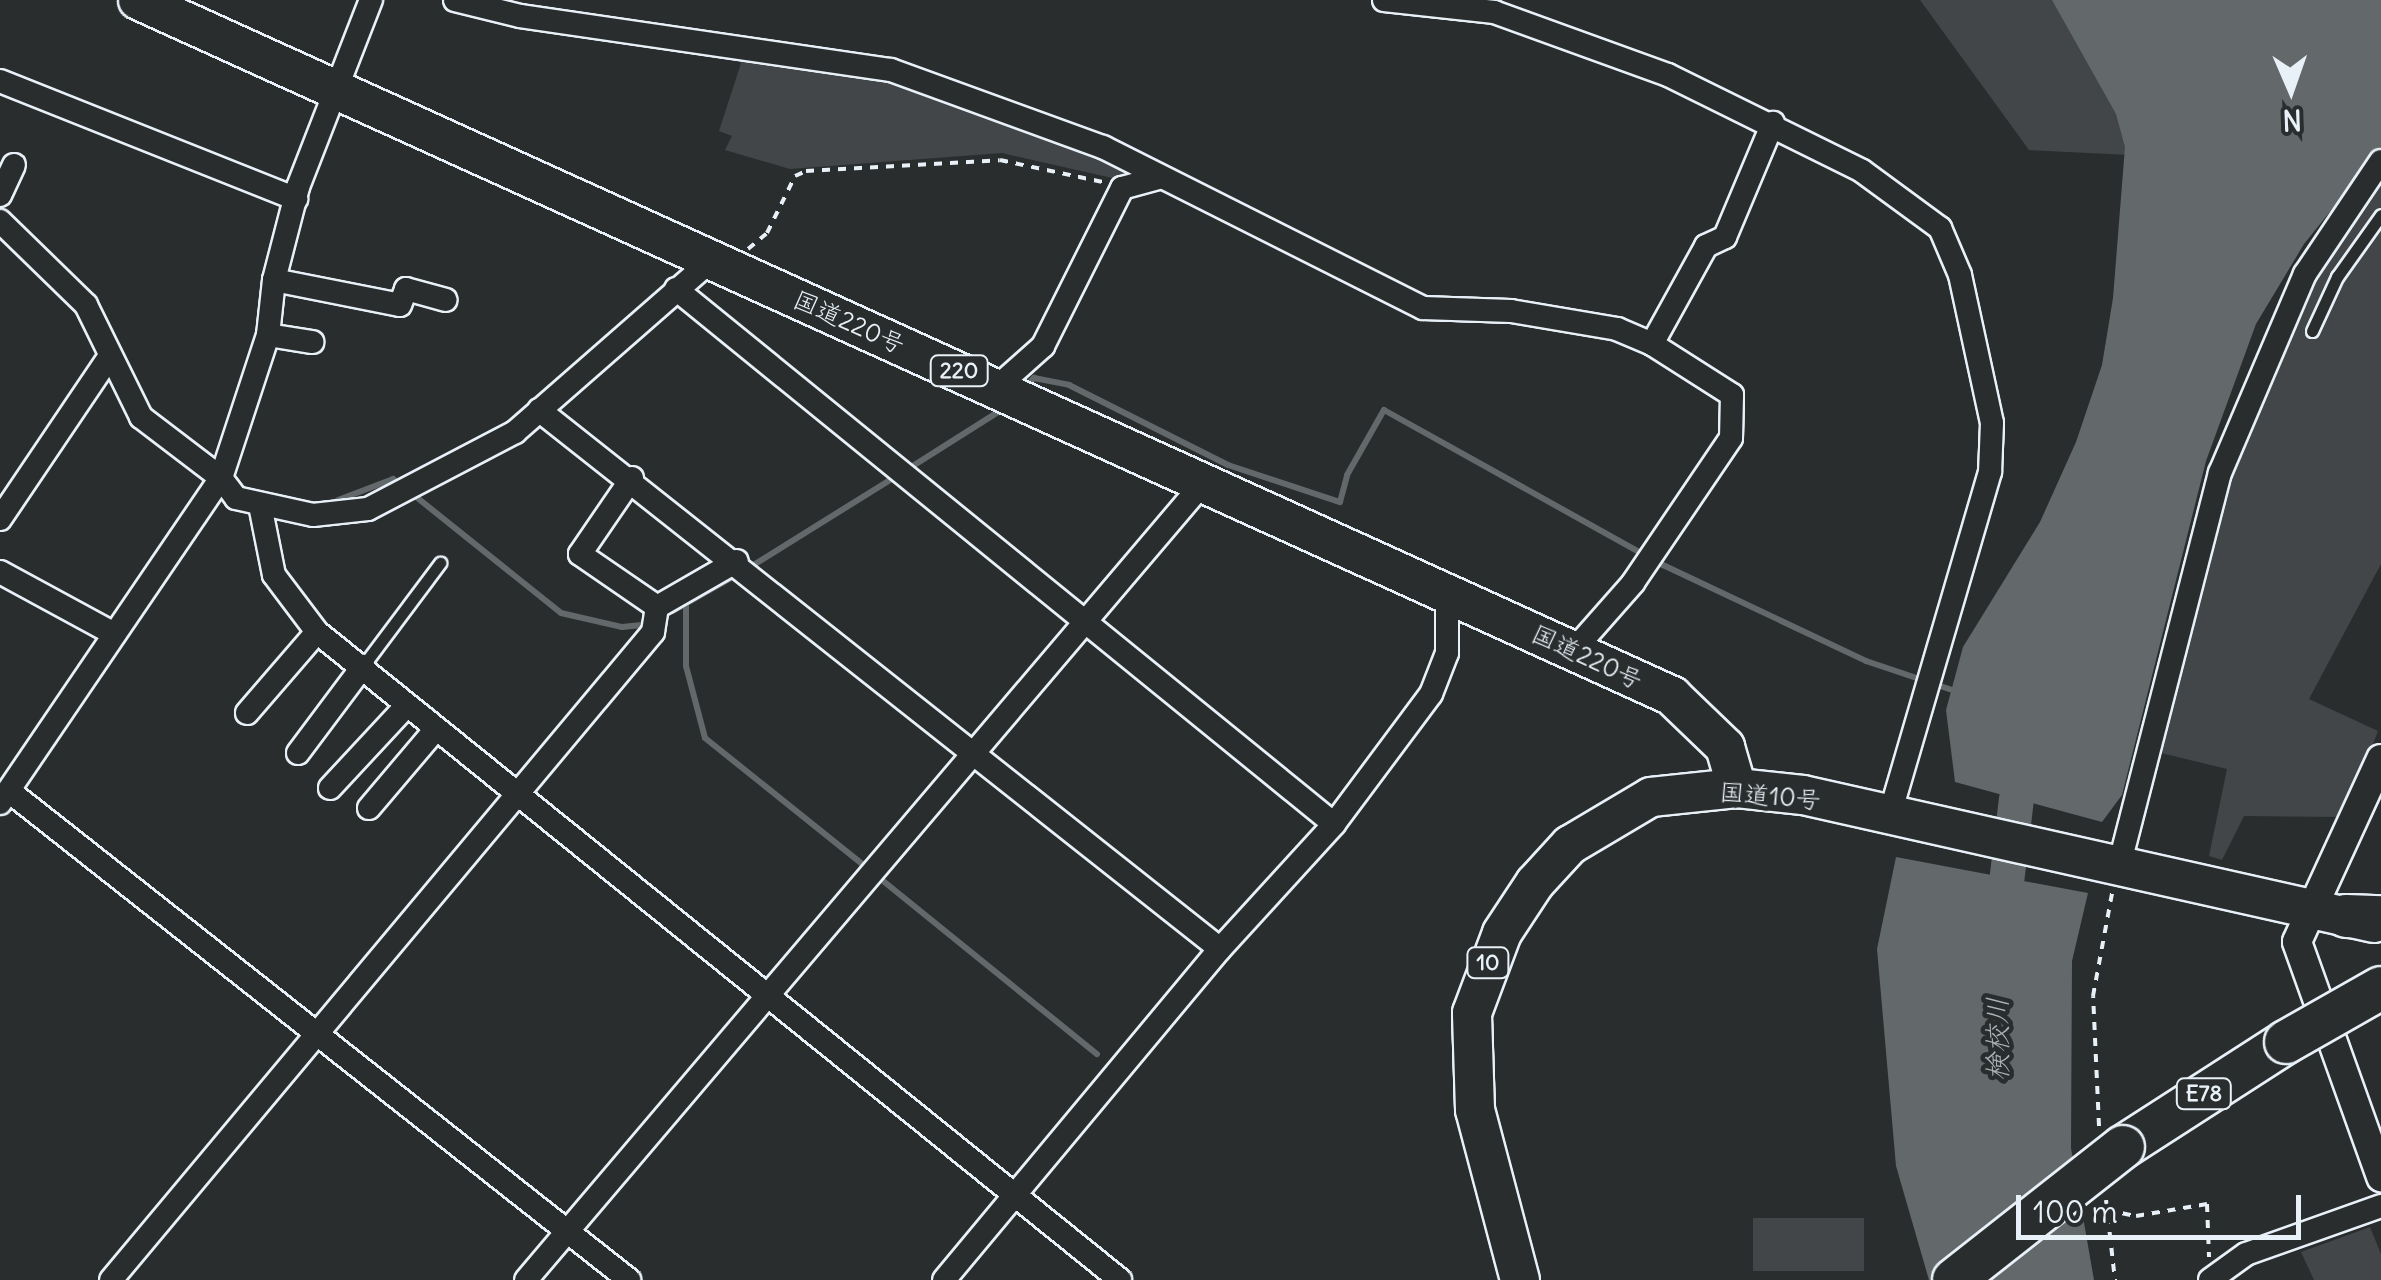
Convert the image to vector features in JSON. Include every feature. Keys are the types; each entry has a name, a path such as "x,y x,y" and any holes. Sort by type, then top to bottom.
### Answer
{"highway":[{"name":"国道220号","path":"138,0 337,86 717,264 997,387 1672,696 1706,724 1725,747 1737,788"},
{"name":"国道10号","path":"1520,1280 1475,1110 1472,1013 1483,975 1534,883 1570,845 1651,797 1737,788 1897,816 2356,917"},
{"name":"E78","path":"1954,1280 2119,1147 2290,1048 2381,988"},
{"name":"E78","path":"2290,1048 2381,1006"},
{"name":"E78","path":"1976,1280 2119,1147"}],"street":[{"path":"371,0 296,200 274,280 268,335 221,478 4,797 322,1035 628,1280"},
{"path":"456,0 520,16 891,70 1086,140 1422,308 1510,310 1616,329 1652,344 1719,384 1734,407 1727,447 1633,582 1574,650"},
{"path":"1384,0 1494,12 1668,75 1773,122 1925,212 1940,228 1960,275 1992,443 1990,472 1917,718 1897,816"},
{"path":"0,81 296,200"},
{"path":"1652,344 1706,246 1725,237 1773,122"},
{"path":"2110,864 2220,473 2305,274 2381,161"},
{"path":"0,195 14,164"},
{"path":"997,387 1044,346 1122,188 1162,177"},
{"path":"0,221 86,305 108,359 140,417 221,478 236,498 313,514 368,509 514,432 676,289 717,264"},
{"path":"274,280 400,305 406,289 446,300"},
{"path":"676,289 1082,624 1334,824"},
{"path":"268,335 312,342"},
{"path":"0,520 108,359"},
{"path":"538,410 632,478 1220,949"},
{"path":"632,478 580,554 657,607"},
{"path":"526,1280 1203,483"},
{"path":"260,505 274,576 317,632 772,994 1120,1280"},
{"path":"111,1280 322,1035 652,632 657,607 736,561"},
{"path":"0,572 114,634"},
{"path":"944,1280 1220,949 1334,824 1441,674 1447,593"},
{"path":"248,713 317,632"},
{"path":"298,754 363,666"},
{"path":"330,788 407,704"},
{"path":"370,808 436,729"},
{"path":"2381,760 2356,917 2297,942 2381,1176"},
{"path":"2210,1278 2304,1230 2381,1206"}],"lane":[{"path":"2312,331 2337,277 2381,215"},
{"path":"363,666 440,563"}],"path":[{"path":"717,264 767,232 795,176 806,170 1000,160 1122,188"},
{"path":"2110,864 2093,996 2119,1147"},
{"path":"2105,1191 2114,1280"},
{"path":"2107,1210 2136,1216 2207,1204 2210,1278"}],"shaded area":[{"path":"1920,0 2381,0 2381,160 2375,167 2029,150"},
{"path":"743,57 827,65 942,92 1139,173 1121,180 1002,153 790,169 725,150 732,136 719,131"},
{"path":"2381,179 2381,564 2309,699 2378,731 2345,817 2244,816 2222,860 2209,856 2227,769 2157,752 2222,495 2311,285"},
{"path":"1753,1218 1864,1218 1864,1271 1753,1271"},
{"path":"2370,1227 2381,1254 2381,1280 2314,1280 2301,1252"}],"water":[{"path":"2052,0 2381,0 2381,148 2304,244 2256,324 2206,461 2122,795 2102,822 1955,782 1946,710 1963,647 2040,522 2076,442 2102,365 2113,298 2125,147 2116,114"},
{"path":"1896,857 2088,893 2072,961 2071,1148 2094,1280 1929,1280 1896,1166 1877,949"}],"waterway":[{"path":"1023,389 1034,378 1069,385 1228,465 1340,502 1347,475 1384,410 1663,565 1866,661 1952,690"},
{"path":"908,469 1003,409"},
{"path":"747,569 898,475"},
{"path":"338,500 393,479 400,485"},
{"path":"410,492 561,613 622,627 649,624"},
{"path":"673,611 736,575"},
{"path":"686,604 686,666 705,738 867,868"},
{"name":"検校川","path":"2001,924 2016,799"},
{"path":"877,876 1097,1054"}]}
